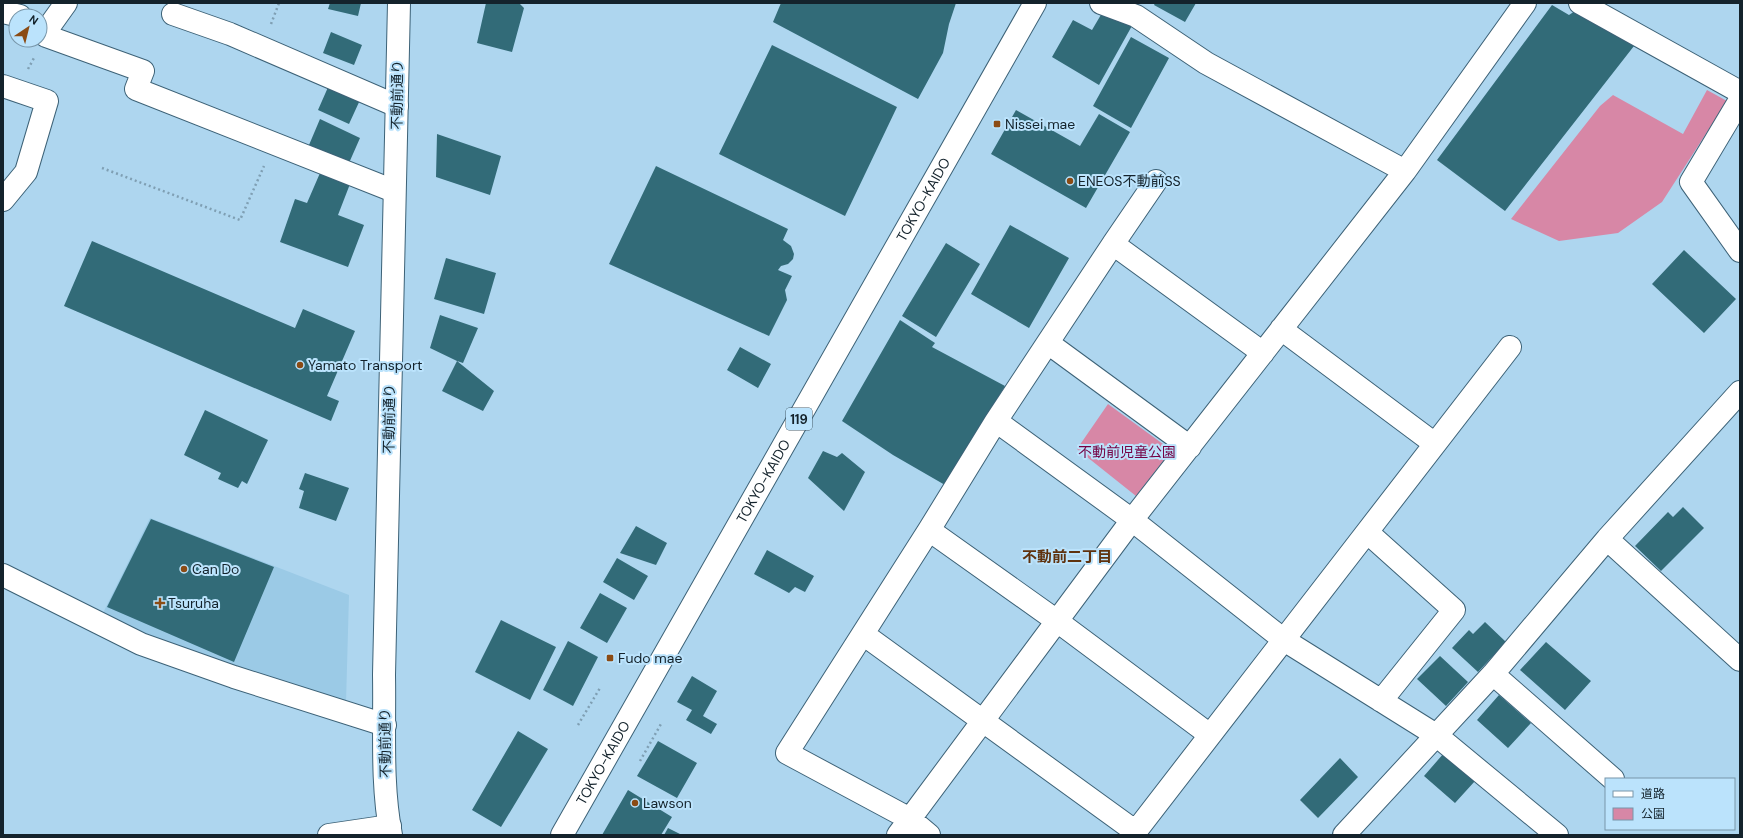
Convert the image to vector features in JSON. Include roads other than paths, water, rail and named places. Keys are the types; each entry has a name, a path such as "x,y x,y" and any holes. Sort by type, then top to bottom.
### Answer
{"main road":[{"path":"48,25 66,3"},
{"name":"不動前通り","path":"390,830 385,777 384,668 399,3"},
{"name":"TOKYO-KAIDO","path":"562,835 1035,3"},
{"path":"1101,3 1136,16 1206,63 1405,171"},
{"path":"904,827 1132,520 1405,171 1525,3"},
{"path":"1580,3 1740,92"},
{"path":"173,14 244,39 397,106"},
{"path":"48,28 143,71 136,89 394,191"},
{"path":"3,200 26,172 47,101 10,88"},
{"path":"1740,100 1691,182 1740,250"},
{"path":"929,835 904,827 787,753 864,634 996,421 1156,181"},
{"path":"1113,244 1263,353"},
{"path":"1281,329 1435,444"},
{"path":"1048,343 1190,447"},
{"path":"864,634 1135,833 1510,347"},
{"path":"1344,835 1492,674 1607,539 1740,392"},
{"path":"996,421 1132,520 1284,640 1436,735 1557,835"},
{"path":"929,530 1057,621 1210,735"},
{"path":"1368,532 1454,610 1381,701"},
{"path":"1607,539 1740,660"},
{"path":"3,575 141,644 234,677 385,725"},
{"path":"1492,674 1612,778"},
{"path":"330,835 390,830"}],"place":[{"name":"Nissei mae","path":"997,124"},
{"name":"ENEOS不動前SS","path":"1070,181"},
{"name":"Yamato Transport","path":"300,365"},
{"name":"Can Do","path":"184,569"},
{"name":"Tsuruha","path":"160,603"},
{"name":"Fudo mae","path":"610,658"},
{"name":"Lawson","path":"635,803"}],"district":[{"name":"不動前二丁目","path":"1067,557"}],"park label":[{"name":"不動前児童公園","path":"1127,452"}]}
